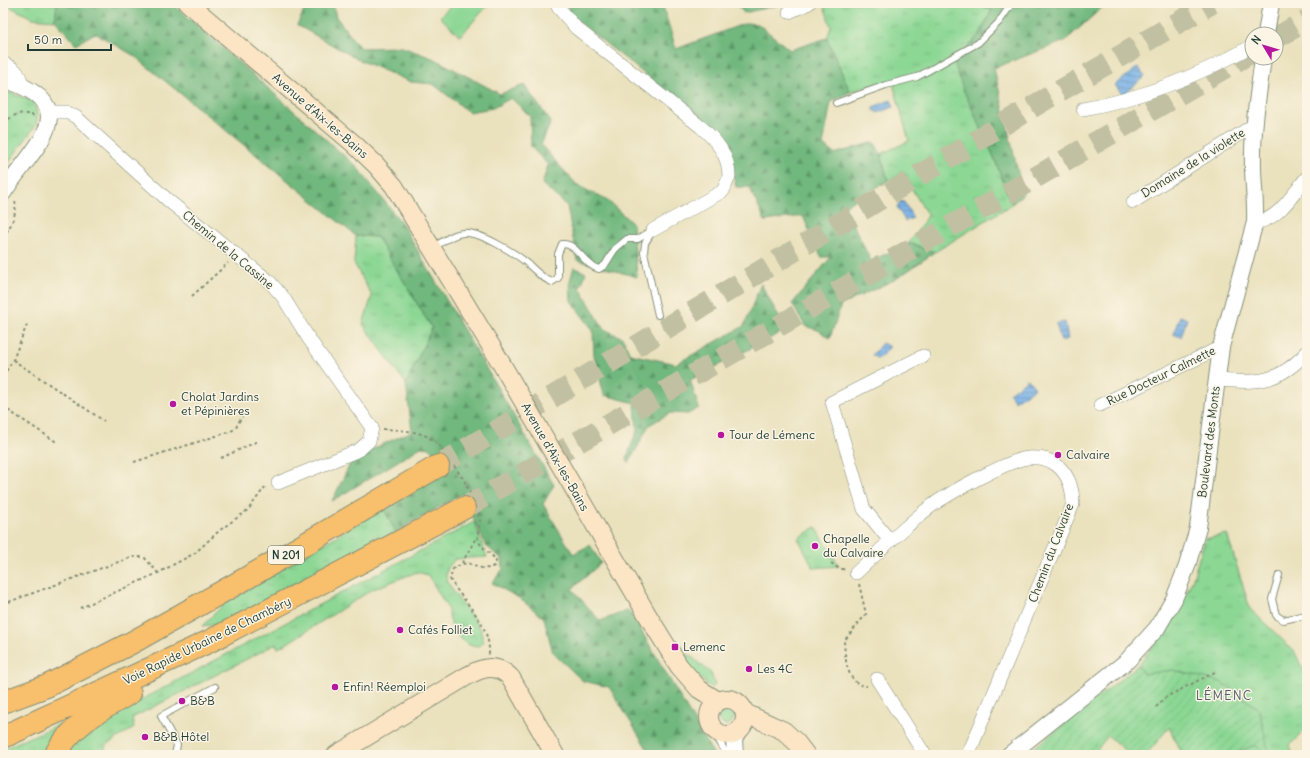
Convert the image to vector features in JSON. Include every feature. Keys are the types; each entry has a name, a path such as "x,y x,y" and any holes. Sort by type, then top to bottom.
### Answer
{"highway":[{"name":"N 201","path":"3,707 133,642 259,572 445,461"},
{"name":"Voie Rapide Urbaine de Chambéry","path":"3,737 210,642 408,539 471,503"},
{"path":"55,755 67,737 86,719 285,603"},
{"path":"3,702 47,686"}],"main road":[{"name":"Avenue d'Aix-les-Bains","path":"188,3 354,144 376,165 394,186 648,616 679,666 699,689 713,715"},
{"path":"336,755 467,676 488,667 501,670 511,678 555,755"},
{"path":"731,700 742,707 741,725 731,736 724,736 713,715 731,700"},
{"path":"741,725 784,731 796,742 805,754"}],"street":[{"path":"558,3 558,7 576,28 701,127 717,142 725,156 729,176 723,191 653,230"},
{"path":"789,12 809,3"},
{"path":"1267,26 1271,3"},
{"path":"1083,109 1117,103 1159,90 1217,65 1244,50"},
{"path":"3,63 16,69 19,73 22,85"},
{"name":"Boulevard des Monts","path":"1009,755 1127,661 1157,628 1174,599 1187,566 1198,528 1221,347 1255,222 1256,202 1252,155 1254,125 1262,66"},
{"path":"3,79 22,85 39,96 47,129 9,195"},
{"name":"Chemin de la Cassine","path":"43,117 66,112 76,117 170,202 269,281 283,298 309,339 372,428"},
{"name":"Domaine de la violette","path":"1133,202 1254,125"},
{"path":"1255,222 1262,222 1277,212 1307,177"},
{"name":"Rue Docteur Calmette","path":"1100,405 1221,347"},
{"path":"1217,380 1251,382 1277,377 1307,352"},
{"path":"890,541 864,509 832,402 923,356"},
{"path":"278,483 359,450 369,441 372,428"},
{"name":"Chemin du Calvaire","path":"856,574 890,541 944,497 1008,465 1027,458 1043,458 1056,464 1067,477 1073,490 1073,504 968,755"},
{"path":"877,679 925,755"},
{"path":"735,755 734,739 741,725"}],"lane":[{"path":"836,103 874,89 917,76 978,43 999,22 1012,3"},
{"path":"432,248 455,235 464,232 476,234 510,251 526,262 544,279 552,282 558,278 558,254 562,244 570,246 591,266 599,269 605,265 614,249 627,239 638,239 653,230"},
{"path":"653,230 645,243 644,252 658,315"},
{"path":"1279,575 1272,599 1276,615 1283,620 1307,615"},
{"path":"175,755 177,745 161,716 215,686"},
{"path":"713,715 727,755"}],"path":[{"path":"31,110 43,117"},
{"path":"3,122 15,114 20,113 43,117"},
{"path":"3,237 10,228 16,211 9,195"},
{"path":"192,296 229,262"},
{"path":"3,376 14,360 28,322"},
{"path":"14,360 104,421"},
{"path":"3,407 58,443"},
{"path":"134,462 229,432 235,429 242,416"},
{"path":"372,428 430,436 436,441 445,461 464,480 471,503 481,517 478,540 483,548 492,554 496,561 494,566 489,568 482,568 468,562 462,563 453,569 450,579 484,627 489,649 488,667"},
{"path":"221,458 258,441"},
{"path":"80,608 158,573 195,553 220,530 248,510 264,487"},
{"path":"462,563 478,534"},
{"path":"3,604 132,556 144,557 158,573"},
{"path":"831,563 838,568"},
{"path":"856,574 866,614 844,641 847,667 856,682 865,687"},
{"path":"1156,708 1166,697 1215,672"},
{"path":"1217,755 1220,750"}],"green space":[{"path":"3,3 57,3 55,20 32,18"},
{"path":"57,3 172,3 356,166 401,222 554,485 543,504 573,554 590,545 601,563 572,589 600,621 629,610 714,755 651,755 609,687 583,681 553,653 544,618 519,598 492,583 503,569 502,559 486,546 462,494 396,532 383,508 446,469 430,448 421,447 332,501 353,458 412,431 406,384 432,328 377,237 356,236 133,55 95,33 76,44 55,20"},
{"path":"308,3 333,3 336,17 360,48 402,47 435,59 500,94 524,85 551,122 541,145 577,185 608,201 633,224 637,277 577,260 567,206 542,184 548,165 531,147 530,116 511,98 493,108 469,112 433,84 411,82 359,60 297,25"},
{"path":"453,3 490,3 460,36 440,17"},
{"path":"567,3 662,3 676,49 746,23 758,24 790,50 827,38 850,92 831,102 823,145 834,154 874,142 881,154 888,181 844,206 871,261 909,243 935,252 896,279 841,305 830,338 818,330 805,326 792,304 831,257 821,257 803,216 765,221 749,187 736,187 724,137 570,15"},
{"path":"735,3 780,3 779,5 744,13"},
{"path":"823,3 975,3 992,10 980,34 954,62 1012,204 935,252 909,243 928,216 903,174 888,181 881,154 909,141 892,80 850,92 827,38 831,27"},
{"path":"976,3 1107,3 1065,41 994,68 1023,194 1012,204 993,155 962,87 954,62 980,34 992,10"},
{"path":"8,92 33,101 37,119 36,125 3,170 3,93"},
{"path":"356,236 377,237 432,328 406,384 363,324 372,296 354,263"},
{"path":"574,267 586,273 580,288 604,329 623,338 630,354 676,364 744,326 761,284 786,330 690,380 699,408 688,414 670,413 649,425 629,463 626,459 637,431 635,403 604,395 594,355 593,330 571,301 570,281"},
{"path":"383,508 396,532 221,624 202,626 225,603"},
{"path":"474,522 487,557 455,559 446,575 447,580 455,594 480,628 483,643 479,646 469,645 453,632 447,607 428,575 417,572 373,589 286,644 278,648 276,644 132,718 134,728 106,745 104,752 105,755 63,755 85,730"},
{"path":"816,527 839,566 813,567 798,538"},
{"path":"1227,534 1250,609 1294,651 1307,677 1307,728 1290,745 1293,755 1238,753 1239,755 1183,755 1138,665 1174,619 1192,581 1205,539"},
{"path":"677,645 711,673 715,685 712,688 694,674"},
{"path":"1138,665 1143,674 1173,670 1221,682 1259,709 1269,754 1238,753 1239,755 1183,755 1169,727 1146,755 1131,755 1108,736 1092,755 1025,755"},
{"path":"726,709 733,714 734,717 729,724 726,725 719,720 718,717 723,710"},
{"path":"71,719 45,755 3,755 3,749"},
{"path":"1255,745 1267,755 1239,755 1238,752"}],"water":[{"path":"1138,67 1145,76 1123,95 1115,85"},
{"path":"891,100 894,107 877,113 874,111 873,107"},
{"path":"900,201 904,202 913,218 905,221 897,207"},
{"path":"1180,316 1187,319 1181,337 1173,334"},
{"path":"1065,322 1068,339 1061,341 1056,324"},
{"path":"882,343 890,347 878,359 872,355"},
{"path":"1028,379 1035,388 1015,401 1009,393"}],"tunnel":[{"path":"438,466 1039,103 1212,3"},
{"path":"1284,33 1307,20"},
{"path":"464,508 1244,57"}],"place":[{"name":"Cholat Jardins et Pépinières","path":"173,404"},
{"name":"Tour de Lémenc","path":"721,435"},
{"name":"Calvaire","path":"1058,455"},
{"name":"Chapelle du Calvaire","path":"815,546"},
{"name":"Cafés Folliet","path":"400,630"},
{"name":"Lemenc","path":"675,647"},
{"name":"Les 4C","path":"749,669"},
{"name":"Enfin! Réemploi","path":"335,687"},
{"name":"B&B","path":"182,701"},
{"name":"B&B Hôtel","path":"145,737"}],"district":[{"name":"LÉMENC","path":"1224,695"}]}
